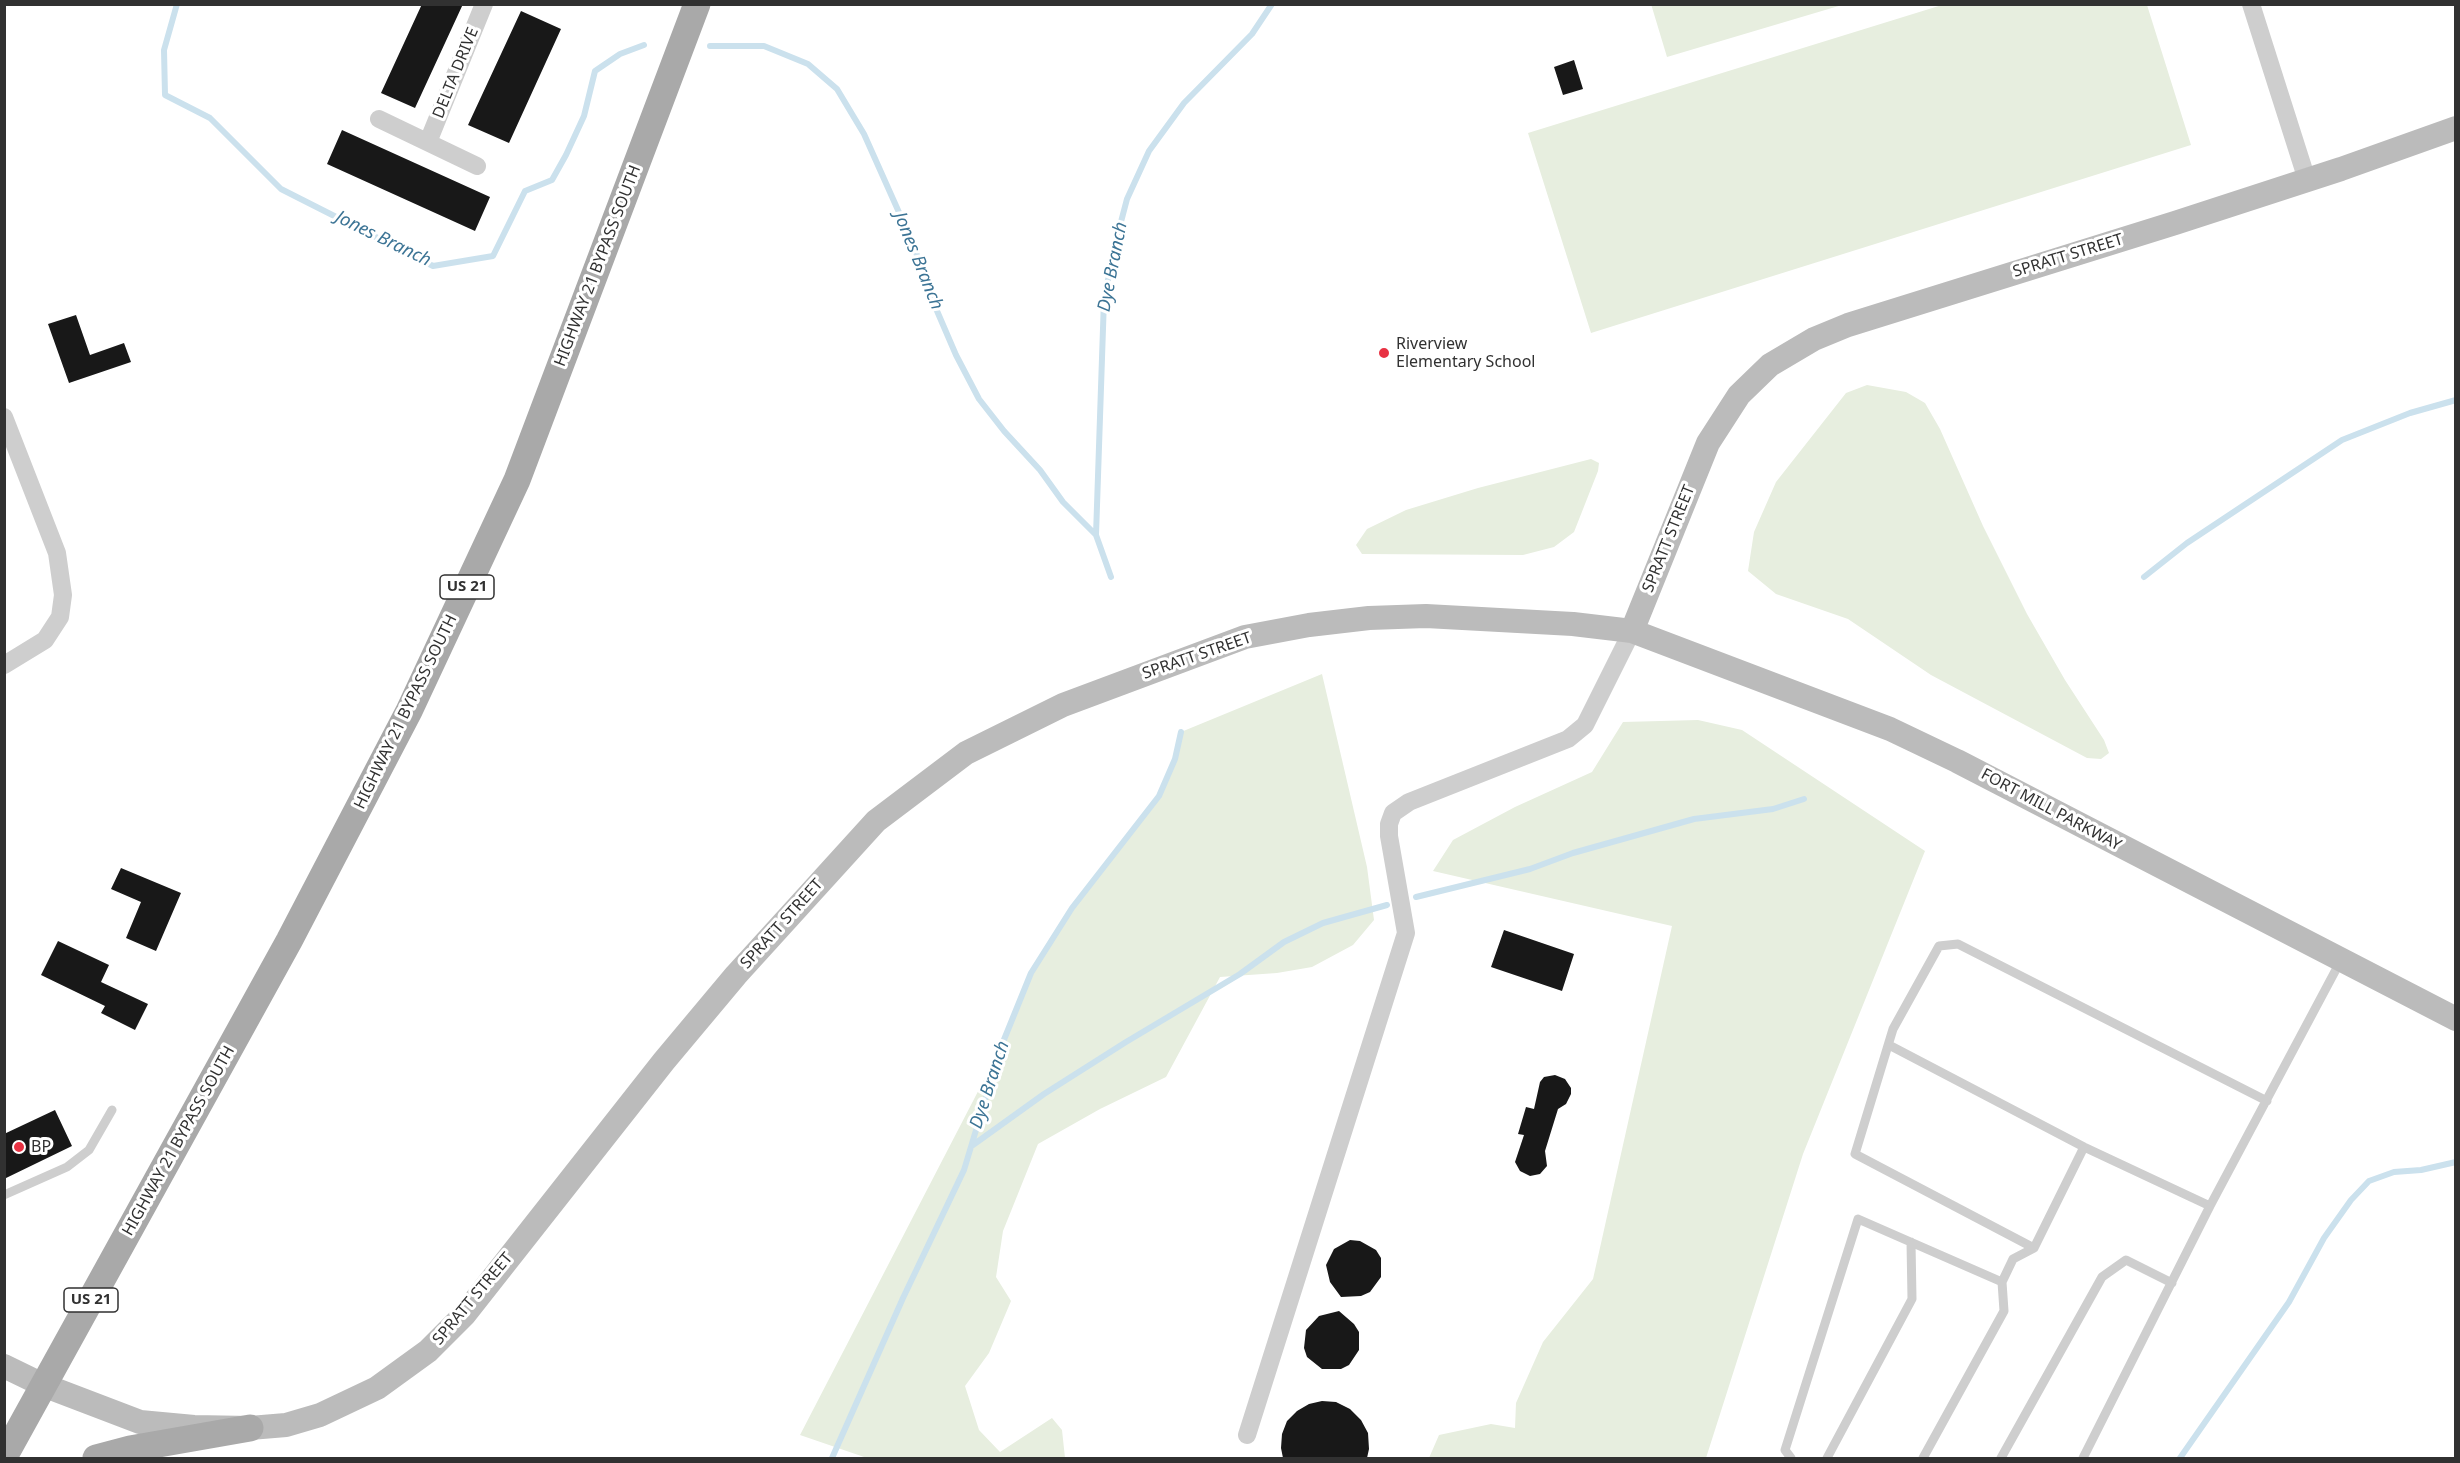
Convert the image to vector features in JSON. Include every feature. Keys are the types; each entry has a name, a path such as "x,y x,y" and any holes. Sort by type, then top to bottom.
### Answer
{"main road":[{"name":"HIGHWAY 21 BYPASS SOUTH","path":"43,1385 290,941 409,711 517,480 697,4"},
{"name":"SPRATT STREET","path":"4,1366 43,1385 140,1422 194,1427 250,1428 286,1425 320,1415 377,1388 428,1351 464,1315 664,1061 842,856 876,820 966,753 1063,705 1103,689 1245,638 1298,627 1368,618 1426,616 1573,624 1632,631 1708,443 1739,395 1770,365 1814,339 1848,325 2307,180 2456,128"},
{"name":"FORT MILL PARKWAY","path":"1632,631 1890,729 1957,761 2456,1019"},
{"name":"US 21","path":"4,1457 43,1385"},
{"path":"96,1458 130,1449 250,1428"}],"street":[{"name":"DELTA DRIVE","path":"428,142 484,4"},
{"path":"2251,4 2307,180"},
{"path":"379,119 477,166"},
{"path":"4,417 57,553 63,595 60,617 45,640 4,665"},
{"path":"1247,1435 1406,933 1389,836 1392,813 1409,802 1568,739 1585,725 1632,631"}],"lane":[{"path":"2034,1248 1855,1154 1893,1029 1939,946 1958,944 2267,1101"},
{"path":"2083,1458 2210,1206 2341,961"},
{"path":"1889,1045 2084,1147 2210,1206"},
{"path":"4,1196 67,1167 89,1150 112,1110"},
{"path":"1923,1458 2004,1311 2002,1282 2013,1259 2034,1248 2084,1147"},
{"path":"1791,1458 1785,1450 1858,1219 2002,1282"},
{"path":"1827,1458 1912,1299 1911,1242"},
{"path":"2001,1458 2102,1277 2126,1260 2172,1283"}],"green space":[{"path":"1651,4 1842,4 1842,5 1667,57"},
{"path":"1942,5 2147,5 2191,145 1591,333 1528,133"},
{"path":"1867,385 1906,392 1925,403 1940,429 1983,526 2027,614 2065,680 2104,740 2109,753 2101,759 2087,758 1931,675 1848,619 1776,594 1748,571 1754,532 1776,482 1846,393"},
{"path":"1591,459 1599,463 1598,471 1574,532 1554,547 1523,555 1362,554 1356,545 1367,529 1406,510 1478,488"},
{"path":"1322,674 1367,867 1374,920 1353,945 1312,967 1277,973 1220,977 1166,1077 1100,1109 1038,1144 1003,1231 996,1277 1011,1301 989,1353 965,1386 979,1430 1000,1452 1052,1418 1062,1430 1065,1458 867,1458 800,1435 1001,1047 1031,973 1072,908 1159,796 1175,759 1181,732"},
{"path":"1698,720 1742,730 1925,851 1803,1154 1706,1458 1429,1458 1439,1435 1491,1424 1515,1428 1516,1403 1543,1342 1593,1279 1672,926 1433,871 1453,840 1515,807 1592,772 1623,722"}],"building":[{"path":"422,4 463,4 415,108 381,93"},
{"path":"521,11 561,29 509,143 468,125"},
{"path":"1574,60 1583,89 1563,95 1554,67"},
{"path":"342,130 490,197 475,231 327,164"},
{"path":"76,315 90,355 124,343 131,362 69,383 48,324"},
{"path":"121,868 181,893 156,951 126,938 141,902 111,889"},
{"path":"1504,930 1574,954 1562,991 1491,967"},
{"path":"58,941 109,965 101,982 148,1004 135,1030 101,1013 105,1006 41,975"},
{"path":"1555,1075 1565,1079 1571,1088 1571,1094 1566,1104 1558,1109 1545,1151 1547,1166 1540,1174 1530,1176 1520,1171 1515,1162 1524,1135 1518,1134 1526,1107 1534,1109 1540,1082 1544,1077"},
{"path":"55,1110 72,1146 4,1179 4,1134"},
{"path":"1350,1240 1360,1241 1376,1250 1381,1258 1381,1277 1370,1292 1361,1296 1341,1297 1330,1282 1326,1265 1334,1249"},
{"path":"1339,1311 1354,1324 1359,1332 1359,1350 1349,1365 1341,1369 1322,1369 1307,1357 1304,1348 1306,1330 1319,1316"},
{"path":"1322,1401 1336,1402 1350,1409 1361,1420 1368,1433 1367,1458 1283,1458 1282,1434 1287,1421 1309,1404"}],"waterway":[{"name":"Jones Branch","path":"177,4 164,50 165,95 210,118 281,189 433,266 493,256 525,191 552,180 566,155 584,116 595,71 620,54 644,45"},
{"name":"Dye Branch","path":"1111,577 1096,535 1104,299 1127,199 1149,151 1184,103 1252,34 1272,4"},
{"name":"Jones Branch","path":"710,46 764,46 808,64 837,89 864,134 914,246 928,290 956,355 979,399 1004,431 1040,470 1063,502 1096,535"},
{"path":"2144,577 2187,543 2342,440 2410,413 2456,400"},
{"name":"Dye Branch","path":"832,1458 903,1298 964,1170 1001,1047 1031,973 1072,908 1159,796 1175,759 1181,732"},
{"path":"1416,897 1530,869 1573,853 1694,819 1773,809 1804,799"},
{"path":"973,1145 1044,1094 1240,974 1284,942 1323,923 1387,905"},
{"path":"2180,1458 2289,1302 2324,1238 2351,1200 2369,1181 2394,1172 2421,1170 2456,1162"}],"place":[{"name":"Riverview Elementary School","path":"1384,353"},
{"name":"BP","path":"19,1147"}]}
